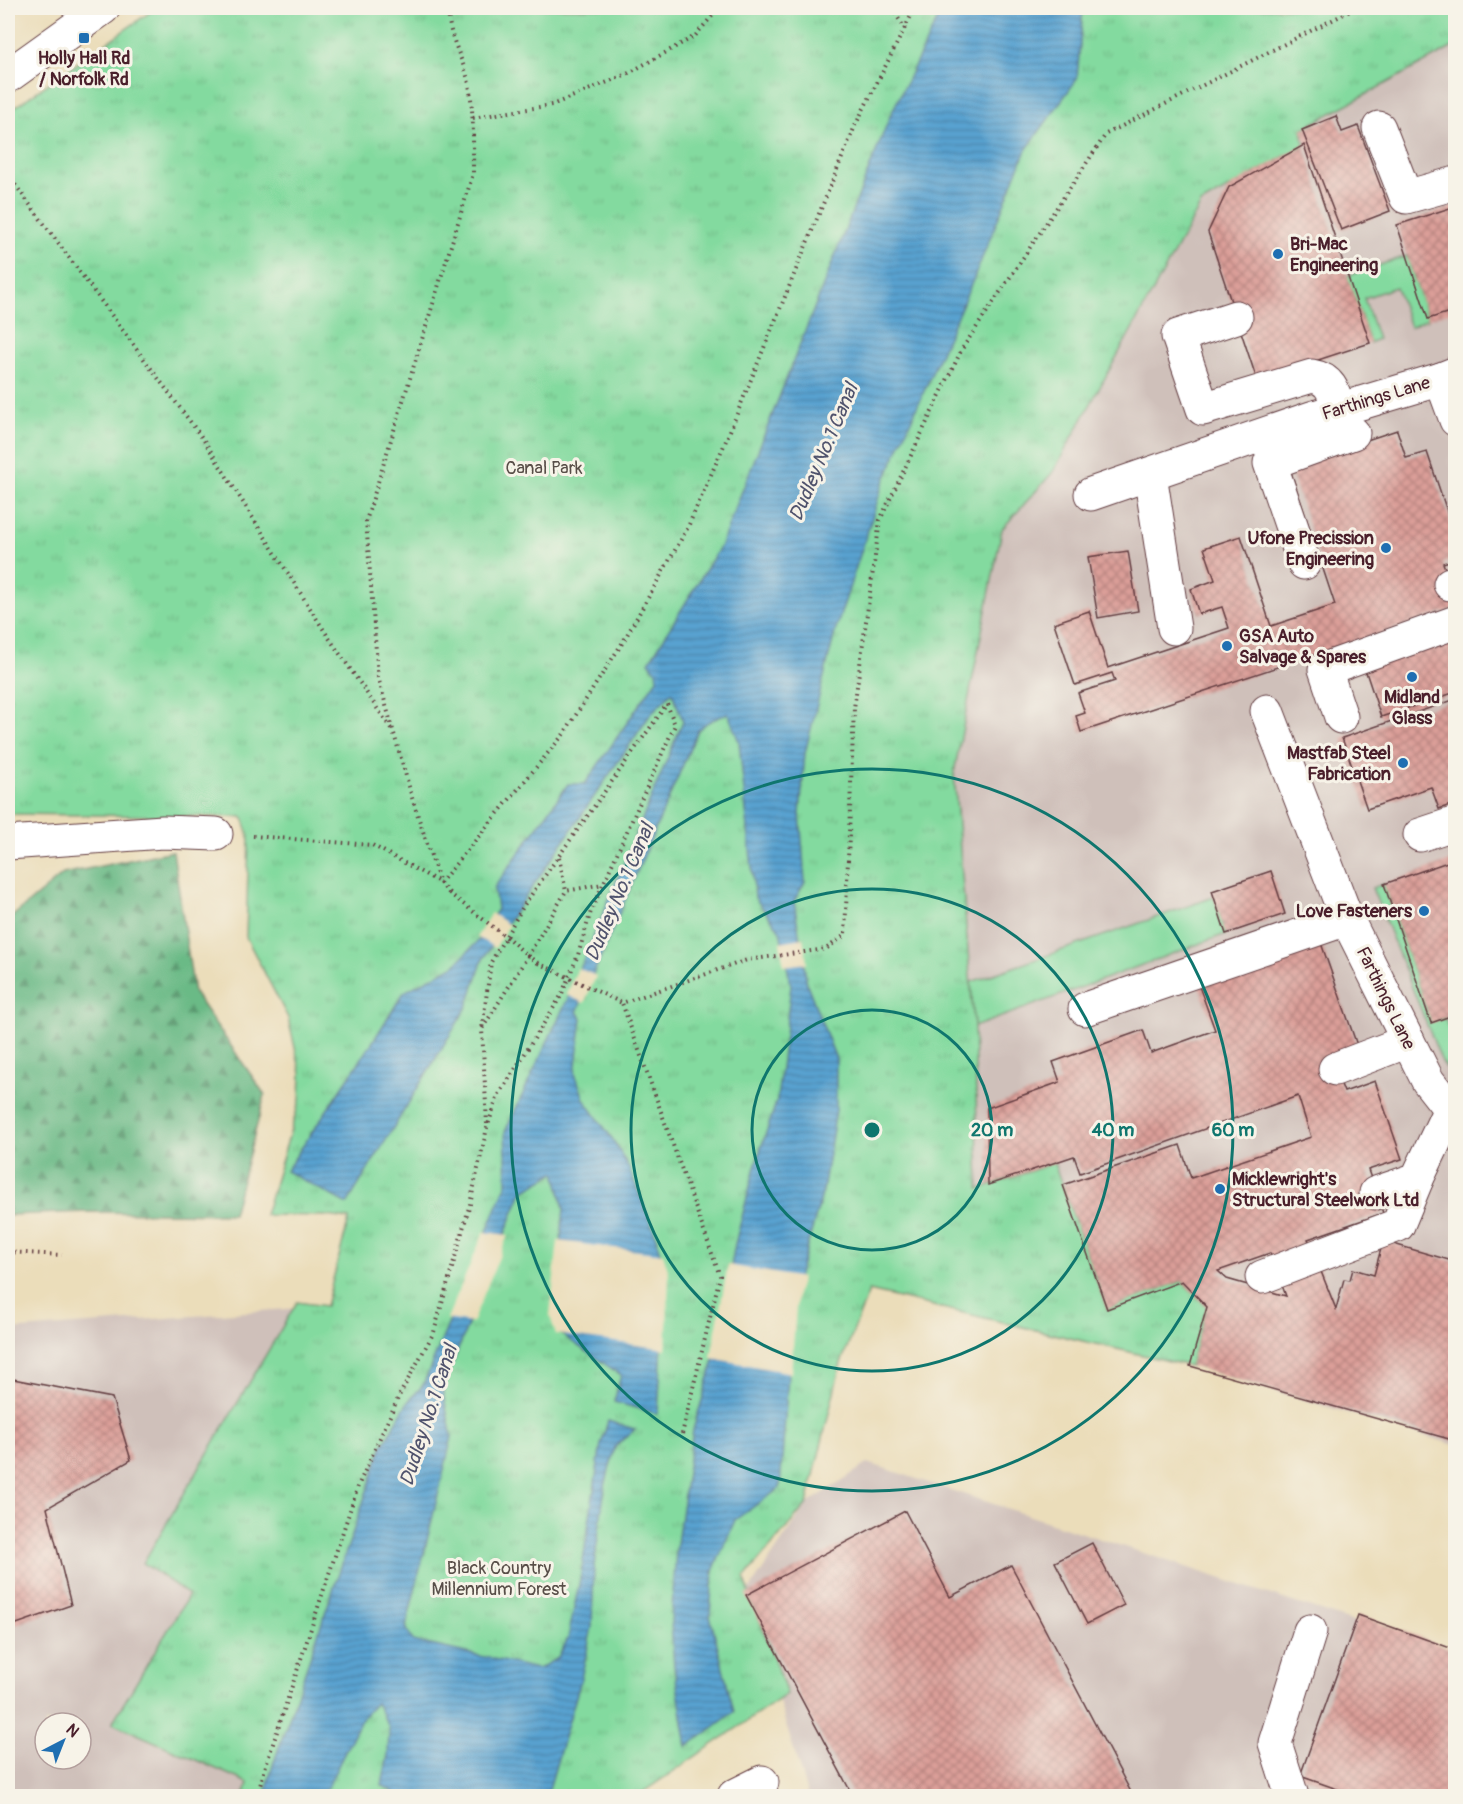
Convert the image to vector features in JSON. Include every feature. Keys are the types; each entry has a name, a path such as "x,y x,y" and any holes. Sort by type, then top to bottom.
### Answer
{"street":[{"path":"8,76 103,8"},
{"path":"1378,128 1406,197 1455,183"},
{"path":"1236,317 1178,336 1203,409 1312,376 1322,378 1331,386 1341,422"},
{"name":"Farthings Lane","path":"1341,422 1448,376 1455,420"},
{"path":"1091,494 1150,474 1341,422"},
{"path":"1304,562 1270,463 1341,422"},
{"path":"1150,474 1174,628"},
{"path":"1341,717 1324,669 1455,622"},
{"name":"Farthings Lane","path":"1267,711 1347,919 1428,1081 1453,1111"},
{"path":"1420,835 1455,823"},
{"path":"8,843 163,832 216,834"},
{"path":"1085,1009 1347,919"},
{"path":"1335,1069 1408,1041"},
{"path":"1262,1276 1398,1225 1417,1179 1453,1111"},
{"path":"1376,1193 1417,1179"},
{"path":"1292,1797 1275,1743 1310,1631"}],"path":[{"path":"440,883 413,801 378,676 366,521 473,174 472,118 468,83 448,20 449,8"},
{"path":"472,118 552,105 627,74 695,36 718,10 725,8"},
{"path":"892,8 904,29"},
{"path":"440,883 563,735 623,642 687,529 725,443 855,126 915,8"},
{"path":"249,836 372,845 440,883 538,963 622,1003 747,960 826,949 845,935 854,708 880,520 962,349 1106,134 1356,8"},
{"path":"8,175 203,439 327,635 394,734"},
{"path":"257,1797 358,1486 399,1395 434,1332 470,1204 487,1128 497,1098 561,996 578,955 591,911 675,725 667,704 524,905 491,962 482,1029 487,1128"},
{"path":"482,1029 566,891 559,857"},
{"path":"566,891 603,884"},
{"path":"622,1003 720,1276 682,1434"},
{"path":"8,1252 62,1255"}],"shaded area":[{"path":"1455,46 1455,1445 1190,1366 1107,1309 1063,1185 979,1189 974,1027 954,773 1002,529 1053,472 1201,204 1229,187 1302,130"},
{"path":"326,1306 257,1796 8,1796 8,1330"},
{"path":"868,1463 1455,1655 1455,1796 808,1796 746,1595 807,1504"}],"green space":[{"name":"Canal Park","path":"156,8 1455,8 1455,46 1302,129 1304,145 1201,204 1053,472 1002,529 954,773 974,1027 979,1189 1054,1163 1107,1309 1182,1281 1207,1307 1190,1366 869,1291 841,1363 807,1504 744,1578 787,1694 637,1796 244,1796 248,1783 112,1723 189,1595 143,1563 297,1302 326,1306 349,1219 327,1216 265,1215 300,1100 301,1073 288,1018 246,937 249,836 243,817 8,814 8,112"},
{"path":"1407,256 1428,319 1410,327 1396,287 1364,298 1378,339 1370,343 1347,276"},
{"path":"173,851 194,993 265,1095 233,1214 89,1212 8,1215 8,920 63,874"},
{"path":"1384,884 1431,1022 1445,1018 1455,1046 1455,1079 1442,1062 1372,888"},
{"path":"1214,897 1226,934 974,1027 971,982"}],"water":[{"name":"Dudley No.1 Canal","path":"945,8 1083,8 1077,79 1026,150 974,278 883,484 835,632 805,753 800,814 805,882 794,901 807,984 836,1059 836,1110 823,1191 794,1292 780,1488 735,1520 713,1571 710,1616 734,1712 687,1747 674,1666 671,1622 676,1551 693,1430 715,1357 735,1244 756,1163 777,1100 791,986 780,931 755,898 739,742 728,713 708,722 698,730 577,1012 582,1018 575,1073 584,1099 627,1164 653,1228 666,1274 658,1414 614,1402 621,1375 559,1333 559,1260 564,1208 555,1172 522,1192 442,1389 452,1437 406,1627 413,1641 538,1669 558,1658 568,1638 581,1574 601,1444 608,1421 635,1429 615,1447 605,1486 594,1566 592,1627 580,1683 547,1796 399,1796 382,1785 388,1755 389,1728 376,1703 362,1718 323,1796 265,1796 272,1768 382,1447 407,1403 423,1385 507,1183 505,1132 568,998 683,721 672,692 650,715 483,959 467,1007 347,1204 286,1171 404,992 455,965 479,940 497,909 494,888 568,784 585,784 657,679 656,671 649,662 720,547 890,116"}],"pier":[{"path":"491,913 509,925 495,948 477,937"},
{"path":"803,938 807,963 784,966 780,942"},
{"path":"578,968 596,976 584,1003 567,995"},
{"path":"484,1232 508,1235 472,1323 447,1319"},
{"path":"558,1241 663,1254 669,1274 666,1349 556,1334 550,1316"},
{"path":"728,1265 802,1278 797,1293 791,1373 711,1358"}],"building":[{"path":"1336,116 1342,132 1358,126 1390,211 1341,230 1302,130"},
{"name":"Bri-Mac Engineering","path":"1304,145 1370,343 1257,380 1208,232 1229,187"},
{"path":"1456,206 1456,310 1428,319 1397,225"},
{"name":"Ufone Precission Engineering","path":"1397,430 1406,458 1427,452 1456,538 1456,559 1443,563 1456,599 1456,608 1081,732 1076,716 1085,713 1078,693 1115,681 1112,673 1075,685 1054,623 1089,611 1108,668 1229,628 1222,607 1199,614 1191,589 1215,580 1204,548 1241,536 1271,626 1335,605 1289,466"},
{"path":"1128,551 1138,611 1098,618 1088,557"},
{"name":"Midland Glass","path":"1456,631 1456,692 1381,717 1363,663"},
{"name":"Mastfab Steel Fabrication","path":"1456,699 1456,803 1439,809 1431,787 1367,809 1342,738"},
{"name":"Love Fasteners","path":"1456,859 1456,1014 1431,1023 1384,884"},
{"path":"1271,871 1285,914 1226,934 1212,891"},
{"name":"Micklewright's Structural Steelwork Ltd","path":"1321,943 1358,1048 1335,1069 1344,1092 1375,1081 1402,1159 1368,1170 1383,1213 1308,1239 1336,1309 1344,1279 1350,1280 1353,1269 1374,1275 1383,1241 1456,1262 1456,1441 1190,1366 1207,1307 1182,1281 1107,1309 1063,1185 1180,1145 1191,1178 1311,1137 1298,1096 1080,1173 1074,1156 988,1185 987,1108 1060,1082 1053,1062 1143,1030 1151,1053 1215,1030 1199,986","holes":["1270,1253 1286,1296 1227,1279 1218,1271"]},
{"path":"8,1378 112,1398 131,1460 47,1508 71,1605 8,1627"},
{"path":"905,1511 950,1597 1011,1565 1133,1796 853,1796 746,1595"},
{"path":"1092,1543 1124,1605 1087,1624 1055,1562"},
{"path":"1358,1615 1456,1650 1456,1796 1357,1796 1300,1776"}],"place":[{"name":"Holly Hall Rd / Norfolk Rd","path":"84,38"},
{"name":"Bri-Mac Engineering","path":"1278,254"},
{"name":"Ufone Precission Engineering","path":"1386,548"},
{"name":"GSA Auto Salvage & Spares","path":"1227,646"},
{"name":"Midland Glass","path":"1412,677"},
{"name":"Mastfab Steel Fabrication","path":"1403,763"},
{"name":"Love Fasteners","path":"1424,911"},
{"name":"Micklewright's Structural Steelwork Ltd","path":"1220,1189"}],"park label":[{"name":"Black Country Millennium Forest","path":"499,1578"}]}
